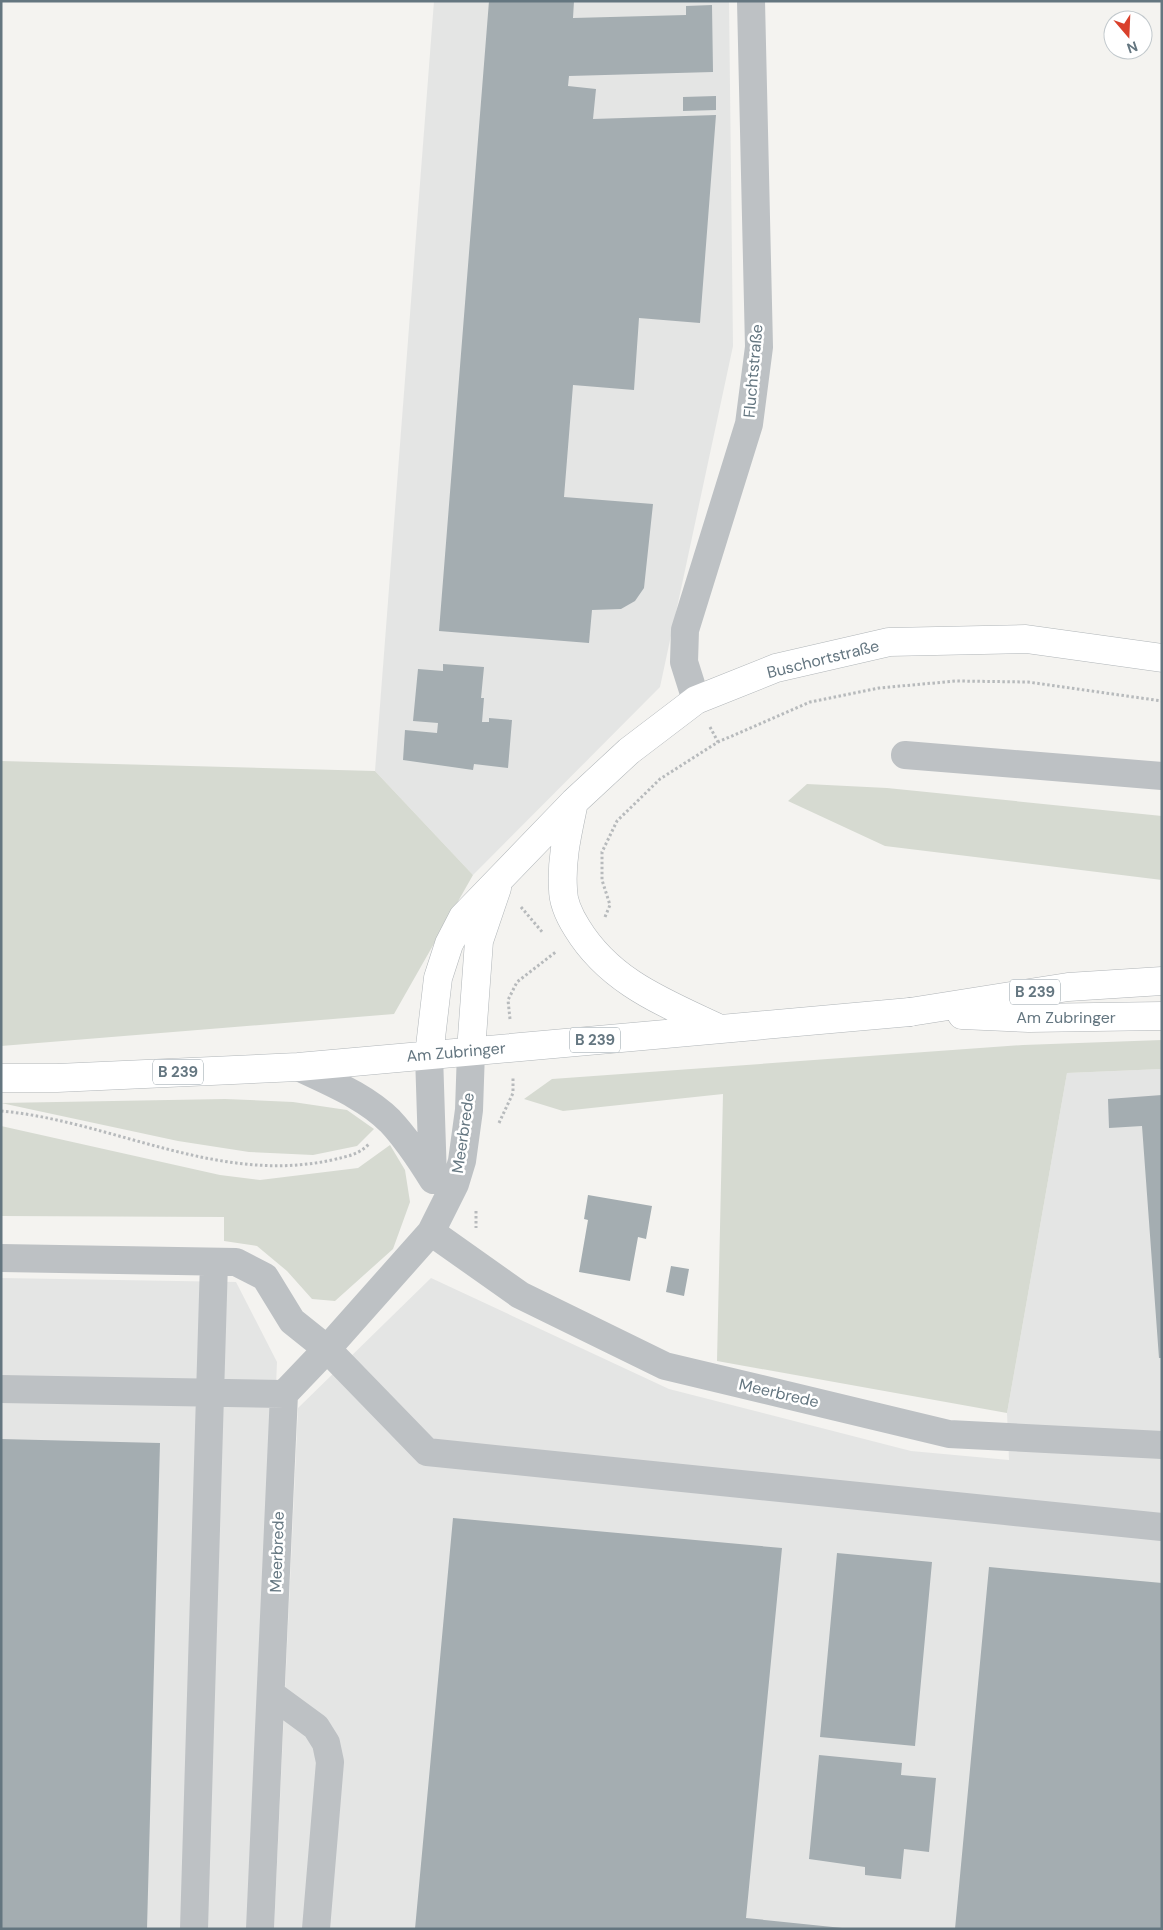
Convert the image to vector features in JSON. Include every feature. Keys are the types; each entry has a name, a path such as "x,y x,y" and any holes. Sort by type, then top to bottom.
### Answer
{"main road":[{"name":"Buschortstraße","path":"428,1055 438,978 449,944 463,917 500,881 574,802 629,751 696,700 776,668 889,642 1026,640 1162,658"},
{"path":"574,802 563,855 563,891 570,916 581,934 596,956 622,978 665,1004 719,1028"},
{"name":"Buschortstraße","path":"471,1051 478,941 500,881"},
{"name":"Am Zubringer","path":"1,1078 58,1078 298,1067 910,1012 1068,987 1162,981"},
{"name":"Am Zubringer","path":"910,1012 1029,1018 1162,1016"}],"street":[{"name":"Fluchtstraße","path":"696,700 684,662 685,630 749,424 759,347 751,1"},
{"path":"905,755 1162,776"},
{"name":"Meerbrede","path":"260,1929 284,1394 327,1349 436,1221 455,1184 462,1161 470,1110 471,1051"},
{"name":"Meerbrede","path":"428,1055 436,1221 520,1296 664,1366 949,1434 1162,1445"},
{"path":"298,1067 343,1089 373,1107 390,1121 414,1150 433,1180"},
{"path":"1,1258 236,1262 265,1277 292,1321 327,1349 428,1452 1162,1528"},
{"path":"194,1929 214,1262"},
{"path":"1,1389 284,1394"},
{"path":"271,1694 316,1727 326,1742 330,1762 316,1929"}],"path":[{"path":"581,934 607,915 610,905 602,880 602,852 617,820 660,779 718,742 810,702 879,688 956,681 1028,682 1162,701"},
{"path":"500,881 546,937"},
{"path":"512,1047 508,1000 516,982 558,950 552,944"},
{"path":"470,1110 508,1105"},
{"path":"1,1111 31,1114 185,1154 252,1165 316,1163 360,1154 390,1121"}],"shaded area":[{"path":"434,1 729,1 733,346 660,687 473,875 375,771"},
{"path":"1,761 375,771 473,875 394,1014 1,1046"},
{"path":"807,784 887,788 1162,816 1162,880 885,846 788,801"},
{"path":"1162,1040 1162,1069 1067,1073 1007,1413 717,1361 723,1094 563,1111 524,1099 552,1079 1023,1045"},
{"path":"1162,1069 1162,1929 274,1929 298,1408 431,1278 669,1389 911,1451 1009,1460 1007,1413 1067,1073"},
{"path":"225,1099 293,1102 347,1110 374,1129 357,1146 313,1155 249,1152 178,1141 1,1103"},
{"path":"1,1126 220,1175 260,1180 358,1168 390,1145 405,1170 410,1202 393,1249 335,1301 312,1299 287,1271 257,1246 224,1241 224,1217 1,1216"},
{"path":"1,1278 236,1282 277,1362 253,1929 1,1929"}],"building":[{"path":"489,1 574,1 573,18 686,15 686,6 712,5 713,72 569,76 568,86 596,89 593,119 716,115 700,323 639,318 634,390 573,385 564,497 653,504 644,588 635,601 621,609 592,610 589,643 439,631"},
{"path":"716,96 716,110 683,111 683,97"},
{"path":"443,664 484,667 481,698 484,698 482,722 489,722 489,718 512,720 508,768 474,764 473,770 403,760 405,730 437,733 438,723 413,721 418,669 443,671"},
{"path":"1162,1095 1162,1358 1159,1358 1142,1126 1109,1128 1108,1099"},
{"path":"588,1195 652,1206 646,1239 638,1237 630,1281 579,1272 588,1220 584,1219"},
{"path":"671,1266 689,1269 684,1296 666,1292"},
{"path":"1,1439 160,1443 147,1929 1,1929"},
{"path":"453,1518 782,1548 746,1918 852,1929 415,1929"},
{"path":"837,1553 932,1562 915,1746 820,1737"},
{"path":"989,1567 1162,1583 1162,1929 955,1929"},
{"path":"819,1755 902,1763 901,1775 936,1778 929,1852 904,1849 901,1879 865,1875 865,1867 809,1859"}]}
